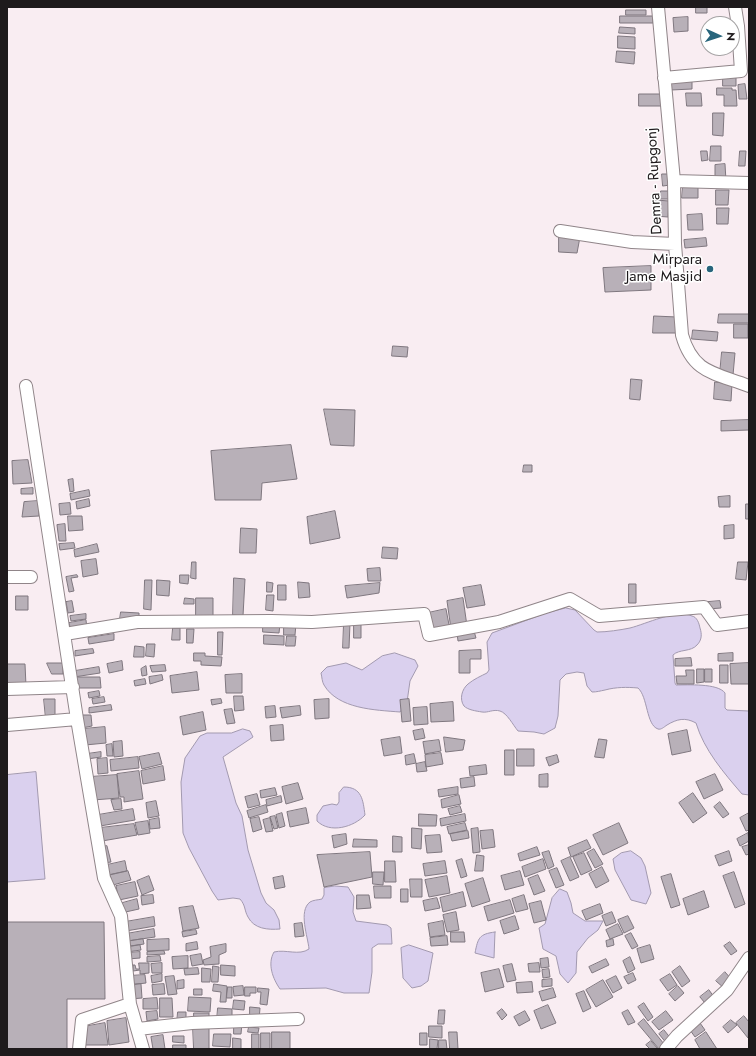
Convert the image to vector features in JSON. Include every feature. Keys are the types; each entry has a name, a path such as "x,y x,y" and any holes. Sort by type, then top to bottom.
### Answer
{"street":[{"name":"Demra - Rupgonj","path":"658,7 674,181 675,244 682,335 689,354 702,368 719,376 749,386"},
{"path":"664,78 741,72 738,26 735,7"},
{"path":"674,181 749,183"},
{"path":"560,231 632,242 675,244"},
{"path":"26,386 77,719 104,878 121,916 130,1004 143,1049"},
{"path":"7,577 31,577"},
{"path":"65,634 137,622 312,622 424,614 429,636 499,622 570,599 600,616 704,607 718,625 749,621"},
{"path":"7,689 73,687"},
{"path":"7,725 77,719"},
{"path":"666,1049 677,1036 727,990 749,958"},
{"path":"79,1049 82,1020 130,1004"},
{"path":"138,1029 192,1023 298,1019"}],"shaded area":[{"path":"566,608 575,610 597,632 630,628 678,614 685,614 695,618 701,630 701,639 694,647 673,655 675,683 676,685 702,685 716,688 725,693 725,708 727,710 749,711 749,795 742,794 715,761 704,743 696,723 685,719 674,721 660,729 654,726 649,717 644,698 638,688 626,687 592,692 587,686 584,673 577,672 566,674 560,680 558,716 555,728 544,734 518,731 503,712 495,710 482,712 464,706 461,697 466,686 470,682 487,673 489,670 487,642 492,633 546,613"},
{"path":"395,653 415,660 418,666 410,681 407,702 400,712 369,709 348,704 330,693 323,684 321,673 327,667 346,663 362,670 382,656"},
{"path":"243,729 250,731 253,737 223,757 236,803 242,816 248,850 261,893 266,903 274,910 279,920 280,929 266,929 254,924 248,917 240,899 233,898 218,900 189,848 183,833 181,782 185,758 200,736 207,733 231,733"},
{"path":"36,772 45,879 7,882 7,775"},
{"path":"344,787 355,789 358,792 362,800 365,815 355,823 348,826 335,828 322,825 317,821 317,815 323,806 332,804 337,805 339,802 339,793"},
{"path":"631,851 641,858 645,866 651,893 646,904 631,900 615,870 613,859 621,853"},
{"path":"335,886 348,887 354,897 353,912 356,921 387,925 391,928 392,944 378,944 372,948 372,972 369,993 344,993 326,988 280,989 275,981 271,966 274,952 301,952 309,949 304,918 306,906 311,901 322,899 324,895 324,888"},
{"path":"560,889 567,892 573,913 585,921 603,921 598,930 588,938 577,952 576,973 568,983 560,974 556,956 543,949 539,928 545,924 552,898"},
{"path":"495,932 494,958 475,953 478,940 486,934"},
{"path":"409,945 433,953 428,981 421,986 412,988 403,978 401,948"}],"building":[{"path":"696,7 707,7 707,13 696,13"},
{"path":"626,10 646,10 646,15 626,15"},
{"path":"620,16 653,16 653,23 620,23"},
{"path":"688,17 688,31 674,32 673,18"},
{"path":"620,27 635,28 635,34 619,33"},
{"path":"618,36 635,37 635,49 618,48"},
{"path":"617,51 635,52 634,64 616,62"},
{"path":"723,76 736,76 736,86 723,86"},
{"path":"671,81 692,81 692,89 671,90"},
{"path":"745,84 747,99 739,99 738,85"},
{"path":"717,88 732,88 732,90 736,90 737,106 724,106 724,95 717,95"},
{"path":"686,93 701,93 702,106 687,106"},
{"path":"639,94 661,94 661,106 639,106"},
{"path":"713,113 724,113 723,136 713,135"},
{"path":"711,146 721,146 721,161 710,161"},
{"path":"701,151 707,151 708,160 702,161"},
{"path":"740,151 746,151 745,166 739,166"},
{"path":"725,164 726,181 715,181 715,165"},
{"path":"662,174 669,174 670,185 663,186"},
{"path":"683,186 698,186 698,198 682,198"},
{"path":"716,190 729,190 728,205 716,205"},
{"path":"661,191 670,191 670,199 660,199"},
{"path":"656,200 669,201 668,217 655,216"},
{"path":"717,208 729,208 728,224 717,224"},
{"path":"702,214 703,230 688,230 687,215"},
{"path":"559,235 580,237 577,253 559,252"},
{"path":"706,238 707,246 685,248 684,240"},
{"path":"651,266 651,290 605,292 603,268"},
{"path":"719,314 749,314 749,323 718,323"},
{"path":"654,316 677,317 677,333 653,333"},
{"path":"734,324 748,324 748,338 734,338"},
{"path":"693,330 718,332 717,341 692,339"},
{"path":"393,346 408,347 407,357 392,356"},
{"path":"722,352 735,353 733,375 720,374"},
{"path":"631,379 642,380 640,400 630,399"},
{"path":"715,382 732,384 731,401 714,399"},
{"path":"324,409 355,410 354,446 331,445"},
{"path":"749,420 749,430 721,431 721,421"},
{"path":"291,445 297,479 262,483 261,500 215,500 211,451"},
{"path":"28,460 32,483 13,484 12,461"},
{"path":"524,465 532,465 532,472 523,472"},
{"path":"73,479 74,491 70,492 68,480"},
{"path":"33,488 33,494 21,494 21,489"},
{"path":"89,490 90,496 71,500 70,494"},
{"path":"730,496 730,507 719,507 718,497"},
{"path":"89,499 90,506 77,509 76,502"},
{"path":"38,501 39,516 22,517 24,502"},
{"path":"70,503 71,514 60,515 59,504"},
{"path":"746,504 749,504 749,519 746,519"},
{"path":"335,511 340,538 310,544 307,517"},
{"path":"68,516 82,516 83,530 69,531"},
{"path":"65,524 66,541 59,541 57,525"},
{"path":"734,525 734,538 724,539 724,526"},
{"path":"241,528 257,529 256,553 240,553"},
{"path":"74,543 75,548 60,550 59,544"},
{"path":"97,544 99,552 75,557 74,550"},
{"path":"383,547 398,548 397,559 382,558"},
{"path":"96,559 98,574 83,577 81,561"},
{"path":"192,562 196,562 196,579 191,578"},
{"path":"738,562 748,562 746,580 736,579"},
{"path":"380,568 381,581 368,581 367,569"},
{"path":"77,575 78,577 71,578 74,591 69,592 66,577"},
{"path":"180,575 189,575 188,584 180,583"},
{"path":"234,578 245,579 243,616 233,615"},
{"path":"145,580 152,580 151,610 144,609"},
{"path":"157,580 170,581 169,596 157,595"},
{"path":"267,582 273,583 272,592 267,592"},
{"path":"298,582 309,583 310,597 299,598"},
{"path":"380,583 379,593 347,598 345,586"},
{"path":"629,584 636,584 636,603 629,603"},
{"path":"278,585 286,585 286,600 278,600"},
{"path":"481,585 485,605 467,608 463,588"},
{"path":"267,595 274,595 273,611 266,610"},
{"path":"16,596 28,596 28,610 16,610"},
{"path":"185,598 194,599 194,604 184,604"},
{"path":"196,598 213,598 213,616 196,616"},
{"path":"463,598 467,626 451,629 447,601"},
{"path":"72,601 74,612 68,613 66,602"},
{"path":"720,601 721,608 708,609 708,602"},
{"path":"446,609 450,630 431,633 428,613"},
{"path":"121,612 139,613 139,620 120,619"},
{"path":"86,614 86,619 71,621 70,616"},
{"path":"86,620 87,629 71,631 69,623"},
{"path":"354,622 361,622 361,638 354,638"},
{"path":"263,623 280,624 279,633 263,632"},
{"path":"344,623 350,623 349,648 343,648"},
{"path":"284,624 296,624 295,635 284,635"},
{"path":"173,628 180,628 180,640 172,640"},
{"path":"187,629 194,629 193,643 187,643"},
{"path":"474,631 476,638 458,641 457,633"},
{"path":"218,632 223,632 222,655 218,655"},
{"path":"114,634 114,640 89,644 88,638"},
{"path":"264,635 284,636 284,645 264,644"},
{"path":"287,636 296,636 295,646 286,646"},
{"path":"147,644 155,644 154,657 146,656"},
{"path":"135,646 144,647 144,657 134,657"},
{"path":"93,649 94,653 75,656 75,651"},
{"path":"481,650 481,659 470,659 470,673 459,673 459,651"},
{"path":"194,653 205,653 205,656 222,657 221,666 201,665 201,661 194,661"},
{"path":"733,653 733,661 718,661 718,654"},
{"path":"691,658 692,666 675,666 675,659"},
{"path":"122,661 123,670 109,673 107,664"},
{"path":"47,663 63,663 63,674 52,674"},
{"path":"749,663 749,684 731,684 730,664"},
{"path":"7,664 25,664 26,686 7,687"},
{"path":"165,665 166,671 152,672 150,666"},
{"path":"720,665 728,665 728,683 720,683"},
{"path":"146,666 147,675 142,676 141,669"},
{"path":"99,667 100,673 74,677 75,671"},
{"path":"697,669 704,669 704,682 697,683"},
{"path":"705,669 712,669 712,682 705,682"},
{"path":"686,670 694,670 694,684 677,684 676,676 686,676"},
{"path":"197,672 199,690 172,693 170,676"},
{"path":"242,674 242,693 226,693 225,675"},
{"path":"162,675 163,680 150,684 149,677"},
{"path":"76,677 100,677 101,688 76,688"},
{"path":"145,679 146,684 135,686 134,681"},
{"path":"99,691 100,696 89,698 88,693"},
{"path":"234,696 243,696 244,710 235,711"},
{"path":"104,697 105,702 93,704 92,699"},
{"path":"44,699 55,699 55,716 46,719"},
{"path":"221,699 222,703 212,705 211,700"},
{"path":"329,699 329,718 315,719 314,700"},
{"path":"409,699 411,721 402,722 400,700"},
{"path":"453,702 454,721 431,722 430,704"},
{"path":"111,705 112,710 89,713 89,708"},
{"path":"275,706 276,717 266,718 265,707"},
{"path":"300,706 301,715 282,718 280,708"},
{"path":"427,707 428,724 414,725 413,708"},
{"path":"232,709 235,723 227,724 224,710"},
{"path":"203,712 206,730 183,735 180,717"},
{"path":"80,715 91,715 92,726 82,728"},
{"path":"283,725 284,740 271,741 270,726"},
{"path":"105,727 106,743 85,745 83,729"},
{"path":"423,729 425,738 415,740 413,731"},
{"path":"687,730 691,751 672,755 668,734"},
{"path":"400,737 402,753 384,756 381,740"},
{"path":"444,737 465,740 463,750 446,752"},
{"path":"599,739 607,740 604,758 595,757"},
{"path":"439,740 441,751 425,754 423,742"},
{"path":"122,741 123,756 114,757 113,742"},
{"path":"112,744 113,756 107,756 106,745"},
{"path":"517,749 534,749 534,766 517,766"},
{"path":"505,750 514,750 514,775 505,775"},
{"path":"101,752 101,757 87,759 87,754"},
{"path":"159,753 162,764 142,769 139,757"},
{"path":"441,753 443,764 426,767 425,755"},
{"path":"414,754 416,763 406,765 405,756"},
{"path":"557,755 559,762 549,766 546,758"},
{"path":"138,757 139,768 111,771 110,760"},
{"path":"107,758 108,773 98,774 97,759"},
{"path":"425,762 427,771 417,772 416,764"},
{"path":"486,765 487,774 470,776 469,767"},
{"path":"163,766 165,780 143,784 141,771"},
{"path":"139,771 143,799 124,802 124,797 120,797 117,774"},
{"path":"548,774 548,787 539,787 539,775"},
{"path":"715,774 723,790 704,799 696,782"},
{"path":"117,775 119,798 93,800 90,777"},
{"path":"474,777 475,786 461,788 460,779"},
{"path":"298,783 303,799 286,804 282,787"},
{"path":"458,787 458,794 439,797 438,790"},
{"path":"275,788 277,795 261,798 260,791"},
{"path":"693,793 707,813 693,823 679,803"},
{"path":"257,794 260,805 248,808 245,797"},
{"path":"459,795 461,804 442,808 441,800"},
{"path":"281,796 282,802 267,806 266,800"},
{"path":"121,799 122,809 114,810 111,800"},
{"path":"156,801 159,816 148,818 146,803"},
{"path":"720,802 729,814 723,818 714,807"},
{"path":"266,805 268,812 249,818 247,811"},
{"path":"460,806 462,812 450,815 448,809"},
{"path":"306,808 309,823 290,827 287,812"},
{"path":"133,809 135,820 100,826 98,815"},
{"path":"282,813 285,826 279,828 276,815"},
{"path":"749,813 749,830 746,831 740,818"},
{"path":"419,814 437,815 436,826 419,826"},
{"path":"465,814 466,821 441,826 440,819"},
{"path":"275,816 278,828 274,829 270,817"},
{"path":"259,817 262,829 253,832 250,819"},
{"path":"159,818 160,828 150,829 149,820"},
{"path":"270,818 273,831 266,832 263,820"},
{"path":"148,821 150,833 138,835 135,823"},
{"path":"465,823 467,830 449,834 447,827"},
{"path":"619,823 628,843 603,855 593,835"},
{"path":"134,824 137,835 102,841 100,828"},
{"path":"412,828 422,829 421,849 412,848"},
{"path":"478,828 480,852 473,853 471,829"},
{"path":"493,830 495,847 482,849 480,831"},
{"path":"468,831 469,838 452,841 450,834"},
{"path":"748,833 749,841 740,846 737,839"},
{"path":"346,834 347,844 334,848 332,836"},
{"path":"440,835 442,852 427,853 425,836"},
{"path":"393,836 402,837 402,852 393,852"},
{"path":"354,839 377,840 377,847 353,847"},
{"path":"587,840 591,848 571,857 568,848"},
{"path":"749,845 749,854 746,855 742,847"},
{"path":"107,846 111,862 104,863 101,847"},
{"path":"537,847 540,855 520,861 518,854"},
{"path":"594,849 603,864 595,868 587,853"},
{"path":"549,851 554,866 548,869 542,853"},
{"path":"729,851 732,861 719,866 715,856"},
{"path":"370,852 372,877 324,887 317,855"},
{"path":"584,853 592,870 581,875 573,857"},
{"path":"477,855 484,856 483,871 475,871"},
{"path":"570,857 579,877 570,881 561,861"},
{"path":"462,859 467,876 461,878 456,861"},
{"path":"543,859 546,869 525,877 522,867"},
{"path":"125,861 127,871 109,875 107,865"},
{"path":"385,861 395,861 396,882 385,882"},
{"path":"445,861 447,873 425,876 423,864"},
{"path":"602,867 609,881 596,888 589,874"},
{"path":"557,868 564,885 556,888 549,871"},
{"path":"128,871 131,880 113,885 110,875"},
{"path":"520,871 524,885 505,890 501,876"},
{"path":"373,872 384,872 383,885 373,884"},
{"path":"734,872 745,904 735,908 723,876"},
{"path":"671,874 680,905 671,908 661,877"},
{"path":"538,875 545,891 534,895 528,879"},
{"path":"149,876 154,890 142,895 137,881"},
{"path":"283,876 285,887 275,889 273,878"},
{"path":"447,876 450,893 429,897 425,880"},
{"path":"483,878 490,901 472,907 465,884"},
{"path":"410,879 422,879 422,897 411,897"},
{"path":"135,882 138,896 119,900 116,886"},
{"path":"374,886 391,886 391,898 375,898"},
{"path":"401,889 408,889 408,902 401,902"},
{"path":"704,891 709,907 688,915 683,899"},
{"path":"463,892 466,906 443,912 440,898"},
{"path":"153,895 154,903 142,905 141,896"},
{"path":"357,895 369,895 371,908 357,909"},
{"path":"524,895 528,909 516,912 512,899"},
{"path":"437,898 440,908 425,911 423,901"},
{"path":"137,899 139,909 121,913 119,904"},
{"path":"510,900 514,913 488,921 484,907"},
{"path":"541,901 546,920 534,923 529,904"},
{"path":"600,904 603,913 586,920 582,911"},
{"path":"193,906 199,928 183,931 179,908"},
{"path":"456,912 459,930 447,932 443,915"},
{"path":"612,912 616,922 606,926 602,916"},
{"path":"515,916 519,929 504,934 500,921"},
{"path":"628,916 634,928 624,933 618,920"},
{"path":"154,917 155,926 126,931 125,922"},
{"path":"443,921 445,935 430,937 428,924"},
{"path":"7,922 104,922 105,999 67,999 67,1049 7,1049"},
{"path":"302,923 304,936 295,937 294,924"},
{"path":"618,924 623,934 610,939 606,930"},
{"path":"154,929 155,937 127,941 126,934"},
{"path":"196,930 197,934 183,937 182,932"},
{"path":"451,932 464,932 465,942 451,942"},
{"path":"631,933 638,946 632,949 625,936"},
{"path":"447,936 448,945 431,946 430,938"},
{"path":"143,939 144,944 126,947 125,942"},
{"path":"169,939 169,950 147,951 147,940"},
{"path":"613,939 614,945 607,947 606,941"},
{"path":"197,942 198,949 186,951 186,944"},
{"path":"730,942 737,951 731,955 724,946"},
{"path":"226,944 226,952 219,955 219,964 204,965 203,960 211,957 210,947"},
{"path":"140,945 141,950 127,952 126,947"},
{"path":"650,945 654,959 641,963 637,949"},
{"path":"164,951 165,954 147,955 147,952"},
{"path":"140,952 140,958 128,959 128,953"},
{"path":"201,954 203,964 192,966 190,956"},
{"path":"160,956 161,961 147,962 147,957"},
{"path":"188,956 188,968 173,969 172,957"},
{"path":"630,957 635,969 628,973 623,961"},
{"path":"548,958 549,967 541,968 540,959"},
{"path":"606,959 609,965 592,973 589,967"},
{"path":"139,963 149,963 149,973 140,974 140,970 133,971 133,965 135,965 136,969 139,969"},
{"path":"162,963 162,973 152,973 151,964"},
{"path":"539,963 540,972 529,972 528,964"},
{"path":"512,964 516,980 507,982 503,966"},
{"path":"221,965 235,966 235,976 221,975"},
{"path":"213,966 219,967 218,982 212,982"},
{"path":"680,966 690,981 682,987 672,972"},
{"path":"198,968 199,974 185,975 184,969"},
{"path":"202,968 211,969 210,982 202,982"},
{"path":"499,969 504,987 485,992 481,973"},
{"path":"549,969 550,977 543,978 542,970"},
{"path":"725,972 733,981 725,989 716,981"},
{"path":"633,973 636,980 628,984 624,977"},
{"path":"162,974 162,981 152,983 151,976"},
{"path":"670,974 677,985 668,991 660,980"},
{"path":"145,975 146,983 129,985 128,976"},
{"path":"174,976 177,994 168,995 165,977"},
{"path":"616,976 622,988 613,993 606,981"},
{"path":"552,979 552,986 542,987 542,980"},
{"path":"184,980 184,988 177,989 177,981"},
{"path":"603,980 613,997 596,1007 586,990"},
{"path":"532,982 533,992 517,993 516,983"},
{"path":"141,984 142,998 130,999 129,985"},
{"path":"164,984 165,994 153,995 152,985"},
{"path":"214,984 227,986 226,1002 220,1002 221,992 213,991"},
{"path":"243,986 244,995 234,996 233,987"},
{"path":"678,986 684,993 675,1001 669,994"},
{"path":"228,987 232,987 232,998 227,998"},
{"path":"245,987 256,987 256,993 250,993 250,996 245,996"},
{"path":"258,988 269,989 267,1005 260,1004 261,992 258,992"},
{"path":"553,988 556,997 542,1001 539,992"},
{"path":"194,989 202,989 202,995 194,995"},
{"path":"709,990 717,1001 709,1008 700,997"},
{"path":"584,991 591,1008 583,1012 576,994"},
{"path":"189,997 211,998 210,1012 188,1011"},
{"path":"157,998 158,1009 143,1009 143,999"},
{"path":"160,998 172,998 173,1017 160,1017"},
{"path":"234,1000 245,1001 244,1010 233,1009"},
{"path":"644,1003 653,1017 648,1021 638,1007"},
{"path":"548,1005 556,1023 541,1029 534,1011"},
{"path":"250,1007 260,1008 259,1020 250,1019"},
{"path":"218,1008 232,1009 232,1020 217,1020"},
{"path":"502,1009 507,1015 502,1020 497,1013"},
{"path":"439,1010 445,1010 444,1024 438,1024"},
{"path":"628,1010 635,1022 628,1025 622,1013"},
{"path":"157,1011 158,1019 147,1021 146,1012"},
{"path":"525,1011 530,1020 519,1026 514,1017"},
{"path":"666,1011 673,1020 659,1030 652,1022"},
{"path":"178,1012 186,1012 186,1022 177,1023"},
{"path":"194,1013 209,1013 209,1021 194,1021"},
{"path":"744,1016 749,1022 748,1038 736,1023"},
{"path":"126,1018 129,1042 109,1045 107,1021"},
{"path":"644,1019 664,1044 659,1049 638,1024"},
{"path":"731,1020 737,1025 728,1033 723,1027"},
{"path":"105,1023 108,1045 83,1045 83,1027"},
{"path":"234,1023 242,1023 241,1034 234,1034"},
{"path":"700,1023 705,1030 695,1037 690,1030"},
{"path":"429,1026 442,1026 442,1038 429,1037"},
{"path":"193,1027 209,1027 209,1049 194,1049"},
{"path":"249,1027 259,1028 258,1033 248,1032"},
{"path":"664,1030 672,1040 667,1044 659,1034"},
{"path":"272,1032 290,1032 290,1049 272,1049"},
{"path":"449,1032 457,1032 458,1049 450,1049"},
{"path":"706,1032 717,1049 700,1049 695,1040"},
{"path":"261,1033 270,1033 270,1049 261,1049"},
{"path":"420,1033 427,1033 427,1045 420,1045"},
{"path":"214,1034 231,1034 230,1047 213,1046"},
{"path":"252,1034 259,1034 259,1049 252,1049"},
{"path":"163,1035 165,1049 153,1049 151,1037"},
{"path":"173,1036 184,1036 184,1043 173,1042"},
{"path":"233,1038 241,1039 241,1049 233,1049"},
{"path":"430,1039 438,1040 437,1049 430,1049"},
{"path":"439,1040 446,1040 447,1049 439,1049"},
{"path":"651,1041 658,1049 650,1049 646,1045"},
{"path":"173,1045 186,1045 186,1049 173,1049"}],"place":[{"name":"Mirpara Jame Masjid","path":"710,269"}]}
